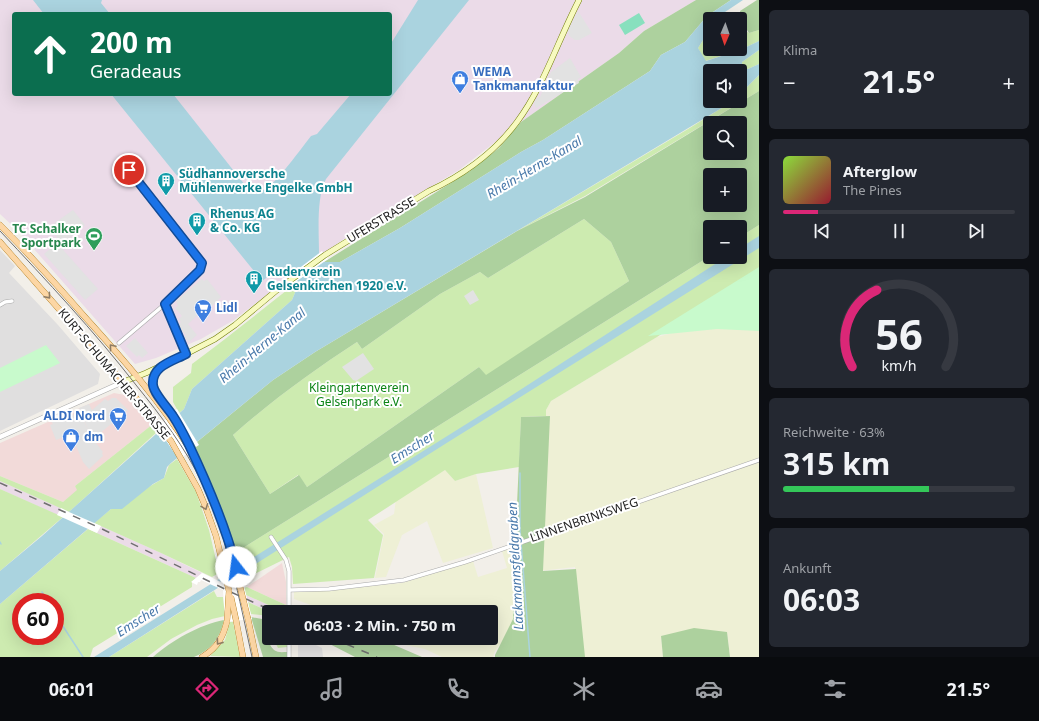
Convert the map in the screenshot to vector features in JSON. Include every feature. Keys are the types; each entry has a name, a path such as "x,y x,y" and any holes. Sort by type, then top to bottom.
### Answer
{"main road":[{"name":"UFERSTRASSE","path":"123,382 186,354 227,331 291,279 325,255 425,193 463,172 483,158 501,141 517,122 534,96 579,0"},
{"name":"KURT-SCHUMACHER-STRASSE","path":"0,225 60,288 170,415 191,451 212,495 230,546 256,657"},
{"name":"KURT-SCHUMACHER-STRASSE","path":"0,242 123,382 159,425 182,458 201,495 216,536 236,620 243,657"},
{"path":"159,367 155,374 153,386 155,392 170,415"},
{"path":"202,657 214,648 222,639 228,621 229,591"}],"street":[{"path":"119,343 165,304 200,270 202,263 129,170"},
{"path":"0,305 5,302 12,301"},
{"path":"165,304 186,354"},
{"path":"0,437 123,382"},
{"name":"LINNENBRINKSWEG","path":"290,590 329,589 404,580 465,562 759,460"},
{"path":"271,537 283,555 290,571 289,605"},
{"path":"289,645 289,657"}],"shaded area":[{"path":"0,0 696,0 644,31 619,53 521,122 459,170 341,241 234,320 201,339 156,358 135,364 19,232 0,214"},
{"path":"578,11 592,33 579,40 575,40 569,36 568,31"},
{"path":"570,58 581,77 578,79 579,83 536,108 534,103 537,98 540,97 551,72"},
{"path":"73,210 85,225 62,244 49,227"},
{"path":"57,243 98,289 85,300 44,254"},
{"path":"0,250 15,266 9,273 58,325 100,374 98,384 0,431"},
{"path":"202,279 204,281 207,279 221,297 206,312 203,310 188,324 197,335 189,342 184,337 186,335 181,330 179,324 181,322 179,319 182,316 175,308 178,306 176,301"},
{"path":"473,290 479,300 470,305 464,296"},
{"path":"135,338 148,353 142,358 139,355 137,357 126,346"},
{"path":"363,353 374,369 356,381 353,380 342,367"},
{"path":"114,393 125,395 153,424 75,486 78,490 63,502 0,476 0,443"},
{"path":"112,398 116,398 128,410 93,439 103,452 103,456 89,469 83,462 71,434 56,440 50,425 53,424 51,421 70,413 71,416 80,412 89,432 79,408 89,404 92,410 105,399 108,401"},
{"path":"0,481 61,508 57,515 0,489"},
{"path":"101,526 202,573 196,578 97,533"},
{"path":"282,563 286,582 286,605 247,587"},
{"path":"238,590 268,605 262,605 262,608 231,594"},
{"path":"298,645 316,645 322,648 323,657 298,657"}],"green space":[{"path":"696,0 731,0 713,12 703,12 703,21 685,42 661,55 650,71 543,140 521,152 400,228 340,262 324,262 470,171 499,148 521,122 619,53 644,31"},
{"path":"759,0 759,30 749,33 747,30 747,12 740,11"},
{"path":"639,13 645,23 625,35 619,25"},
{"path":"759,30 759,41 747,47 747,32 749,33"},
{"path":"703,40 703,56 721,56 705,61 698,48"},
{"path":"759,50 759,64 747,69 747,64 742,64 742,62"},
{"path":"759,75 759,91 747,98 747,87"},
{"path":"759,91 759,225 747,233 747,220 703,220 703,260 235,553 216,497 192,446 273,380 315,352 517,231 585,197 703,125 703,160 747,160 747,116 718,116 731,108 747,108 747,98","holes":["584,219 611,242 629,281 486,375 479,367 307,487 299,475 270,494 233,435 293,386 357,342 362,349 440,294 480,272 488,278"]},
{"path":"722,108 731,108 718,116 709,116"},
{"path":"703,120 703,125 585,196 517,231"},
{"name":"Kleingartenverein Gelsenpark e.V.","path":"584,219 611,242 629,281 486,376 479,367 307,487 298,475 270,494 233,435 293,386 357,342 362,349 440,294 480,272 488,278"},
{"path":"759,225 759,270 657,337 551,401 546,410 546,416 521,417 519,467 476,474 455,481 445,470 368,520 383,535 374,578 293,584 292,567 289,557 242,580 235,553 703,260 703,264 747,264 747,233"},
{"path":"759,267 759,331 717,329 648,336"},
{"path":"296,283 297,288 292,300 192,389 184,409 179,413 173,402 173,387 191,373 192,364"},
{"path":"721,327 759,329 759,657 730,657 727,632 661,636 663,657 584,657 575,567 539,571 535,531 546,410 551,401 657,337 676,332"},
{"path":"46,345 60,363 0,392 0,368"},
{"path":"550,416 543,571 576,569 585,657 495,657 513,619 521,417"},
{"path":"153,424 158,431 69,512 0,481 0,476 63,502 77,490 75,486"},
{"path":"177,459 196,492 209,530 219,573 212,577 94,523 111,509 164,478 169,465"},
{"path":"445,470 455,481 476,474 493,548 443,563 427,521 402,535 386,577 375,578 384,534 374,525 394,514 396,499"},
{"path":"0,489 63,517 0,571"},
{"path":"88,529 196,578 192,582 192,587 93,648 90,657 0,657 0,604 12,594 12,645 64,645 64,593 13,593"},
{"path":"512,547 516,592 512,630 495,651 493,657 442,657 425,649 405,645 498,645 498,605 311,605 294,599 294,592 402,583 473,561 478,577 507,568 502,551"},
{"path":"247,587 286,605 268,605 246,595 244,588"},
{"path":"214,591 217,597 223,597 225,616 197,625 171,639 147,657 109,657"},
{"path":"248,602 262,608 262,615 251,614"},
{"path":"251,617 262,619 262,645 271,645 277,652 287,652 287,657 263,657"},
{"path":"224,620 214,643 200,654 194,657 153,657 186,634 215,622"},
{"path":"230,622 233,622 240,657 210,656 225,640"},
{"path":"694,628 727,632 730,657 663,657 661,636"},
{"path":"276,645 287,645 287,647 278,648"},
{"path":"332,645 394,645 422,657 355,657"}],"water":[{"path":"33,0 102,0 101,3 108,12 42,12"},
{"name":"Rhein-Herne-Kanal","path":"418,0 469,0 326,179 319,206 319,254 324,262 340,262 400,228 521,152 543,140 650,71 661,55 685,42 703,21 703,40 698,48 706,61 721,56 747,56 747,47 759,41 759,50 742,62 742,64 703,64 703,108 721,108 708,116 703,116 703,119 315,352 273,380 171,463 167,467 164,478 153,484 122,509 111,509 0,604 0,571 42,536 184,409 192,389 292,300 297,285 290,271 276,271 262,281 113,96 175,96 245,185 262,190 270,186 289,165 311,136 317,134 349,96 392,96 392,42"},
{"path":"731,0 743,0 725,12 713,12"},
{"path":"759,64 759,75 747,87 747,69"},
{"path":"759,236 759,248 747,255 747,244"},
{"path":"715,264 733,264 445,444 109,657 94,657 500,403"}],"pier":[{"path":"322,251 328,259 294,283 289,276"},
{"path":"177,409 199,445 196,447 174,411"},
{"path":"173,413 193,449 179,460 157,427"},
{"path":"61,508 101,526 97,533 57,515"},
{"path":"234,544 252,619 224,622 223,590 201,580 197,585 191,582 202,573 221,582 215,555"}],"waterway":[{"name":"Lackmannsfeldgraben","path":"520,473 520,530 530,657"},
{"path":"64,628 83,657"}],"tram line":[{"path":"0,231 53,287 104,345 154,408 188,457 202,483 219,525 232,568 252,657"}],"railway":[{"path":"0,483 100,528 262,606"},
{"path":"349,645 377,657"}],"place":[{"name":"WEMA Tankmanufaktur","path":"460,94"},
{"name":"Südhannoversche Mühlenwerke Engelke GmbH","path":"166,196"},
{"name":"Rhenus AG & Co. KG","path":"197,236"},
{"name":"TC Schalker Sportpark","path":"94,251"},
{"name":"Ruderverein Gelsenkirchen 1920 e.V.","path":"254,294"},
{"name":"Lidl","path":"203,323"},
{"name":"ALDI Nord","path":"118,431"},
{"name":"dm","path":"71,452"}],"route":[{"path":"129,170 202,263 200,270 165,304 186,354 159,367 155,374 153,386 155,392 176,421 206,480 218,509 236,567"}],"water label":[{"name":"Emscher","path":"412,447"},
{"name":"Emscher","path":"138,620"}]}
